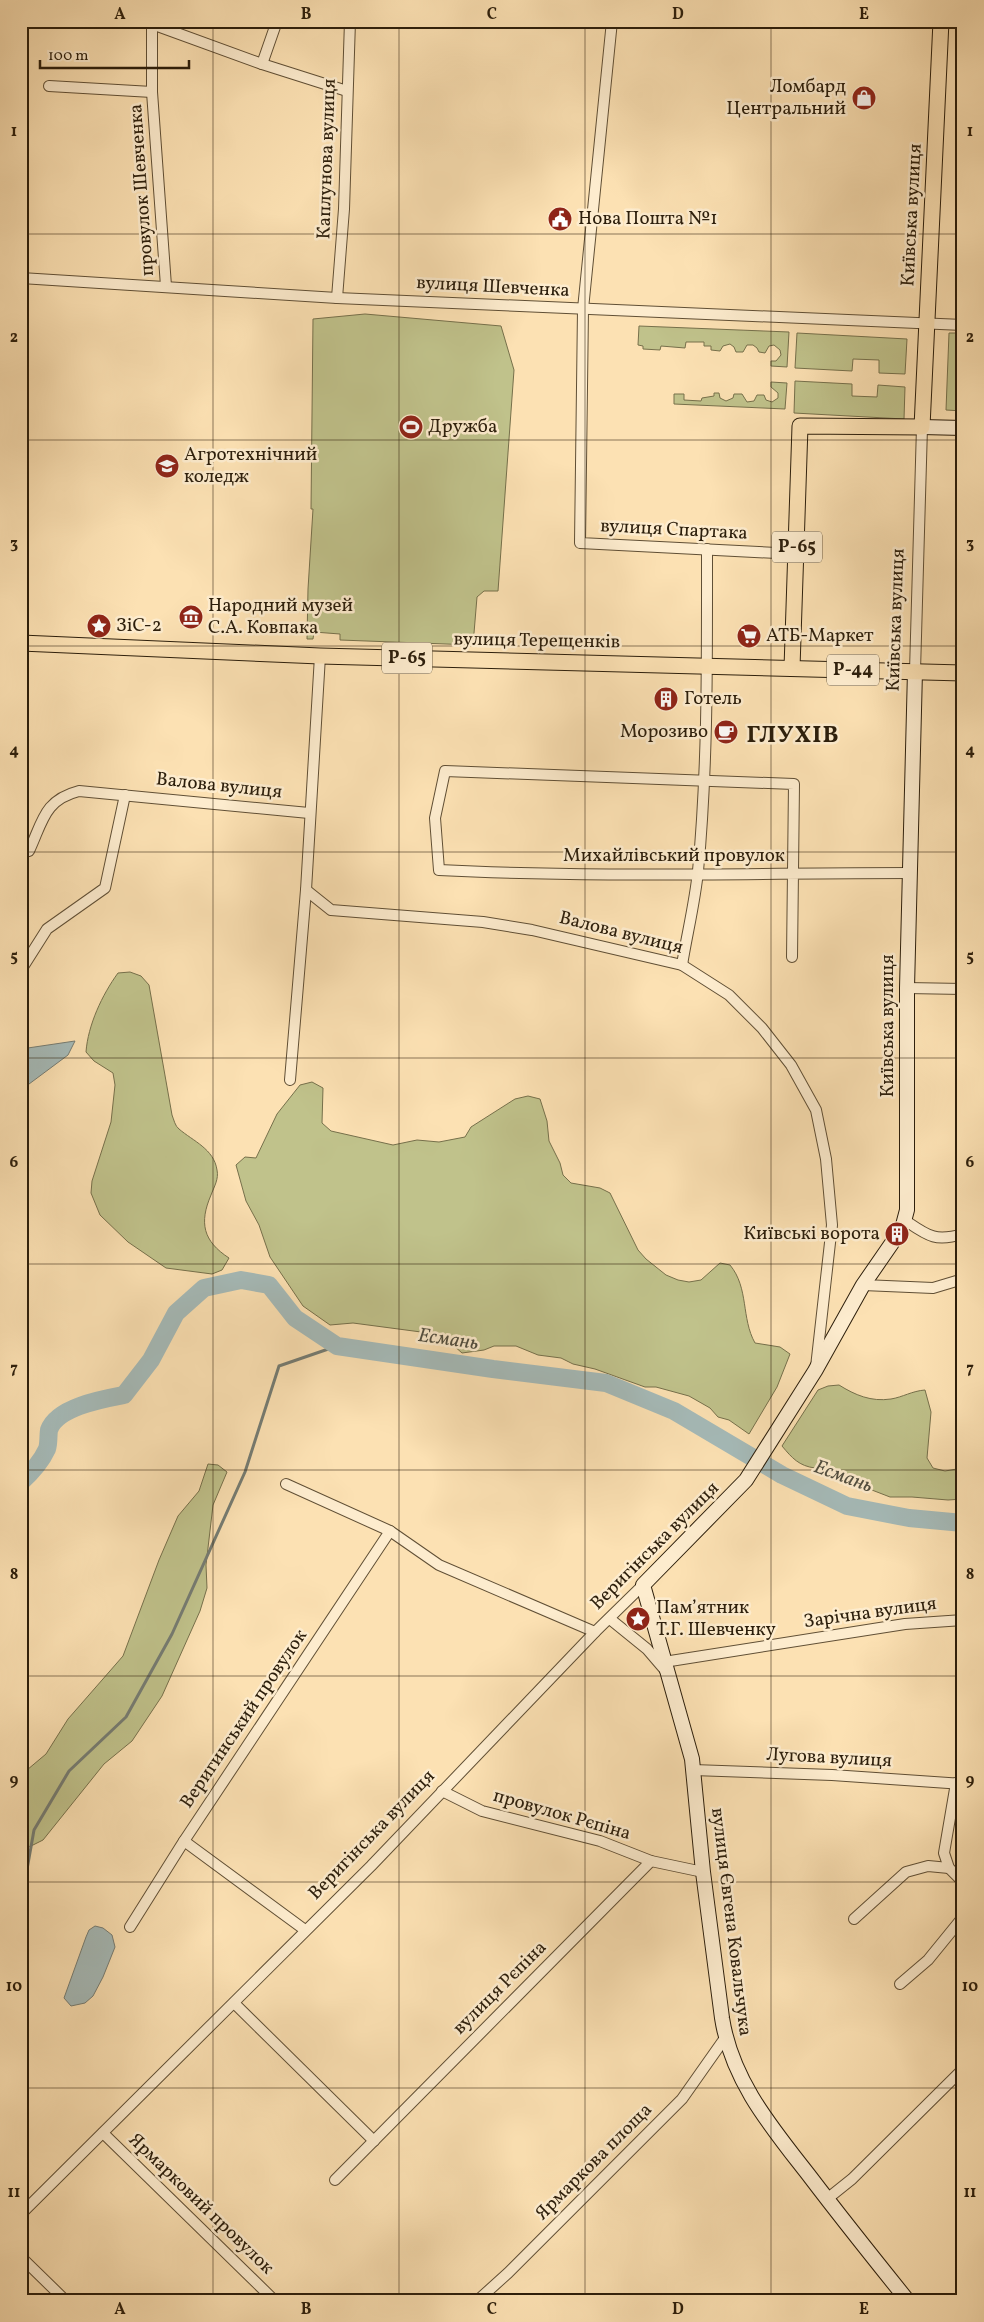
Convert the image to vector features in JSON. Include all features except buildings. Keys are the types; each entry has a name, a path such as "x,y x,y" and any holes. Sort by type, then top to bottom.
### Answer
{"main road":[{"name":"Київська вулиця","path":"922,427 941,21"},
{"name":"Р-65","path":"792,668 800,426 922,427"},
{"name":"вулиця Терещенків","path":"21,643 320,656 963,672"}],"street":[{"path":"262,64 277,21"},
{"name":"Каплунова вулиця","path":"337,298 344,209 350,21"},
{"path":"583,309 612,21"},
{"path":"152,23 262,64 347,91"},
{"name":"провулок Шевченка","path":"152,23 152,92 166,286"},
{"name":"провулок Шевченка","path":"49,86 152,92"},
{"name":"вулиця Шевченка","path":"21,278 337,298 963,325"},
{"name":"вулиця Спартака","path":"583,309 580,542 796,554"},
{"path":"922,427 963,428"},
{"name":"Київська вулиця","path":"904,1223 907,988 922,427"},
{"path":"682,965 698,873 704,780 708,666 707,549"},
{"name":"Валова вулиця","path":"290,1080 306,890 309,813 320,656"},
{"name":"Михайлівський провулок","path":"704,780 445,771 435,818 439,870 530,874 910,873"},
{"path":"704,780 794,784 792,957"},
{"name":"Валова вулиця","path":"21,852 30,851 48,808 62,795 79,791 309,813"},
{"path":"21,970 48,929 106,888 125,794"},
{"name":"Валова вулиця","path":"306,890 331,910 483,922 532,930 682,965 729,995 762,1028 791,1065 816,1110 826,1159 832,1225 815,1371"},
{"path":"907,988 963,989"},
{"path":"904,1223 931,1237 947,1239 963,1234"},
{"path":"815,1371 863,1285 892,1243"},
{"path":"863,1285 933,1288 963,1279"},
{"name":"Веригінська вулиця","path":"21,2214 371,1866 595,1632 643,1586 746,1480 815,1371"},
{"path":"286,1484 390,1531 439,1565 595,1632"},
{"name":"Веригинський провулок","path":"130,1927 184,1841 390,1531"},
{"name":"вулиця Євгена Ковальчука","path":"643,1586 693,1770 703,1872 725,2038 733,2062 763,2117 908,2301"},
{"path":"610,1619 647,1649 664,1666"},
{"name":"Зарічна вулиця","path":"664,1666 905,1624 963,1620"},
{"name":"Лугова вулиця","path":"693,1770 832,1775 960,1784"},
{"path":"960,1784 944,1853 949,1868 963,1882"},
{"name":"провулок Рєпіна","path":"442,1791 482,1811 600,1840 651,1861 703,1872"},
{"path":"184,1841 305,1930"},
{"name":"вулиця Рєпіна","path":"335,2180 651,1861"},
{"path":"854,1919 906,1872 928,1866 949,1868"},
{"path":"900,1984 928,1960 963,1917"},
{"path":"234,2003 374,2141"},
{"name":"Ярмаркова площа","path":"477,2301 508,2273 682,2099 725,2038"},
{"path":"827,2199 852,2179 963,2069"},
{"name":"Ярмарковий провулок","path":"103,2133 275,2301"},
{"path":"21,2257 66,2301"}],"green space":[{"name":"Дружба","path":"365,314 501,326 514,370 498,591 484,591 477,597 473,645 340,640 340,634 314,632 313,639 307,639 313,509 311,509 313,319"},
{"path":"639,326 789,332 787,367 771,366 771,361 776,361 781,355 780,350 774,345 769,346 765,353 759,352 753,345 747,345 743,352 736,352 730,344 723,346 720,351 711,350 711,346 704,346 704,342 686,342 685,348 661,346 660,350 643,349 643,346 638,345"},
{"path":"797,333 907,339 905,374 879,373 879,360 853,359 852,371 795,368"},
{"path":"949,333 963,333 963,411 946,410"},
{"path":"795,381 852,384 852,396 877,397 878,385 905,387 904,419 794,413"},
{"path":"771,382 787,383 785,409 674,404 674,394 684,394 684,400 701,401 702,398 714,396 714,393 719,393 720,398 726,401 733,398 734,394 742,394 747,402 754,401 757,395 764,395 766,400 772,402 778,398 778,393 771,387"},
{"path":"130,972 141,976 149,985 172,1115 176,1125 212,1156 217,1170 216,1183 205,1214 206,1231 214,1245 229,1258 222,1270 212,1274 166,1268 128,1242 100,1215 91,1193 92,1181 111,1122 115,1085 113,1073 94,1061 86,1052 87,1042 101,1001 112,982 118,973"},
{"path":"312,1082 323,1088 322,1123 331,1131 393,1145 417,1140 439,1142 465,1137 471,1127 515,1099 528,1096 540,1099 547,1121 549,1141 560,1163 563,1175 571,1183 600,1188 610,1193 638,1250 666,1275 689,1282 701,1280 720,1263 730,1265 740,1283 748,1324 755,1343 780,1347 790,1354 777,1387 749,1434 729,1420 718,1417 710,1408 689,1396 656,1387 645,1387 595,1369 573,1364 561,1358 538,1355 516,1346 494,1346 484,1350 462,1353 453,1345 421,1332 353,1323 330,1325 303,1306 270,1257 259,1225 246,1201 236,1165 245,1157 256,1158 277,1114 300,1085"},
{"path":"839,1385 857,1395 870,1399 884,1400 925,1390 931,1412 927,1458 933,1468 945,1471 963,1468 963,1499 890,1497 804,1465 793,1458 782,1446 818,1390 828,1386"},
{"path":"208,1464 218,1465 227,1472 213,1505 206,1565 207,1588 200,1611 162,1696 132,1741 104,1764 43,1840 21,1851 21,1775 46,1754 68,1719 123,1656 159,1560 178,1516 199,1491"}],"shaded area":[{"path":"75,1041 68,1055 21,1090 21,1049"},
{"path":"95,1926 103,1928 112,1935 115,1947 93,1996 85,2003 71,2006 64,1998 89,1930"}],"waterway":[{"name":"Есмань","path":"21,1482 36,1467 45,1454 48,1447 49,1430 61,1415 82,1405 124,1395 151,1360 176,1313 204,1288 241,1280 269,1285 295,1318 337,1346 493,1369 606,1383 674,1411 782,1475 847,1506 909,1518 963,1523"},
{"path":"22,1997 22,1920 26,1875 34,1830 69,1771 126,1717 172,1634 245,1472 279,1366 337,1346"}],"tunnel":[{"path":"892,1243 903,1225"}],"place":[{"name":"Ломбард Центральний","path":"864,98"},
{"name":"Нова Пошта №1","path":"560,219"},
{"name":"Дружба","path":"411,427"},
{"name":"Агротехнічний коледж","path":"167,466"},
{"name":"Народний музей С.А. Ковпака","path":"191,617"},
{"name":"ЗіС-2","path":"99,626"},
{"name":"АТБ-Маркет","path":"749,636"},
{"name":"Готель","path":"666,699"},
{"name":"Морозиво","path":"726,732"},
{"name":"Київські ворота","path":"897,1234"},
{"name":"Пам’ятник Т.Г. Шевченку","path":"638,1619"}],"district":[{"name":"ГЛУХІВ","path":"793,736"}]}
